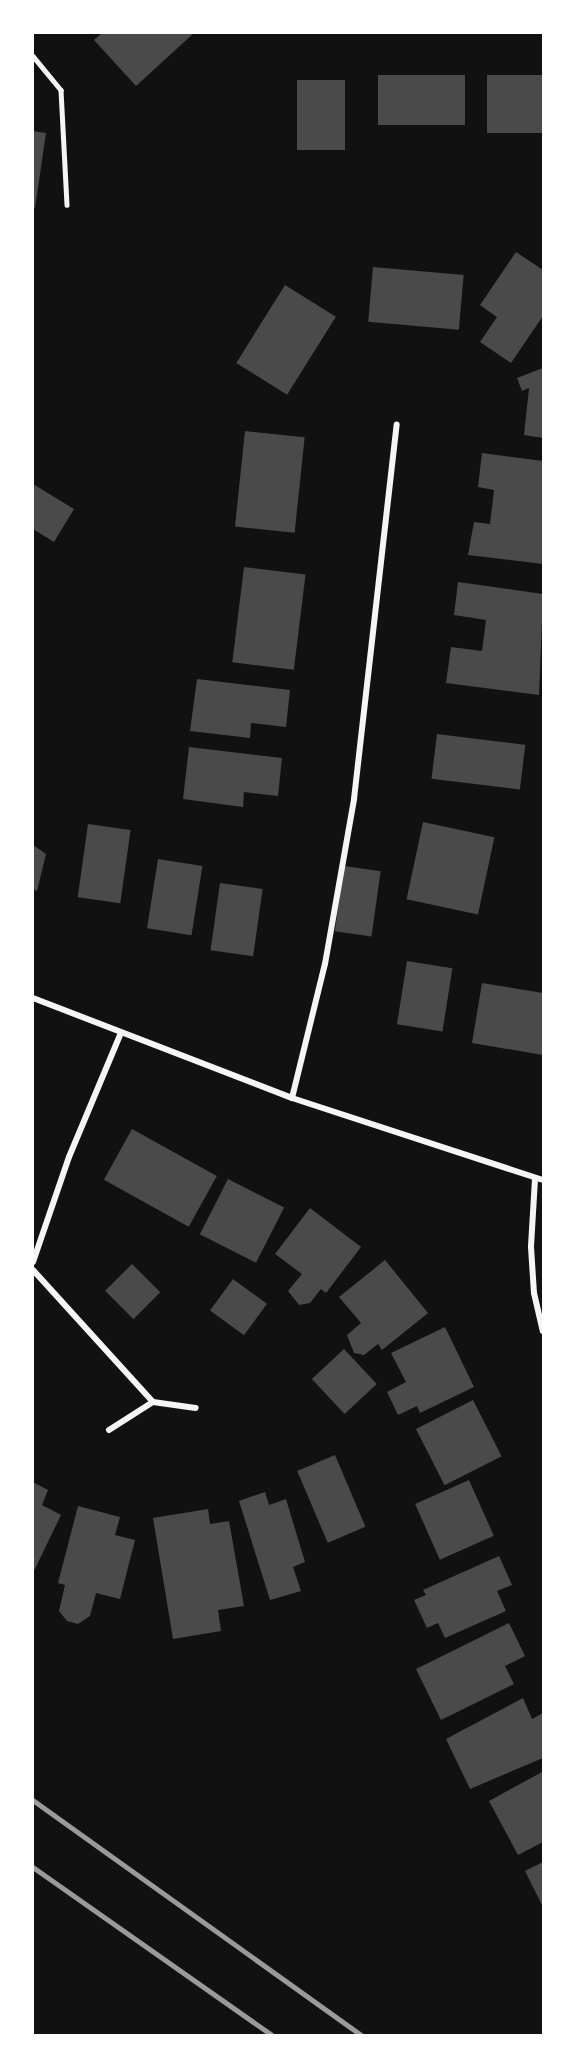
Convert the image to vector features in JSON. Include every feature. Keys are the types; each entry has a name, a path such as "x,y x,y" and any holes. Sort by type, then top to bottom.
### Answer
{"street":[{"path":"292,1098 325,964 354,799 397,424"},
{"path":"33,998 120,1035 292,1098 543,1180"},
{"path":"33,1262 69,1157 120,1035"},
{"path":"535,1179 531,1247 534,1293 543,1331"},
{"path":"33,1270 153,1402 196,1408"},
{"path":"109,1430 153,1402"}],"lane":[{"path":"33,56 61,90 67,205"}],"building":[{"path":"102,33 194,33 136,86 94,40"},
{"path":"378,75 465,75 465,125 378,125"},
{"path":"487,75 543,75 543,133 487,133"},
{"path":"297,80 345,80 345,150 297,150"},
{"path":"33,131 46,133 35,208 33,207"},
{"path":"516,252 543,270 543,316 511,363 480,342 497,317 480,305"},
{"path":"373,267 464,275 459,330 368,322"},
{"path":"285,285 336,317 287,395 236,363"},
{"path":"543,368 543,438 524,435 529,388 522,391 517,378"},
{"path":"245,431 305,437 295,533 235,526"},
{"path":"482,453 543,461 543,564 468,555 474,522 490,524 494,490 478,487"},
{"path":"33,484 74,509 54,542 33,529"},
{"path":"244,567 306,575 294,670 232,662"},
{"path":"458,582 543,594 539,695 446,683 451,647 482,651 486,620 454,615"},
{"path":"197,679 290,690 286,727 251,723 250,738 190,731"},
{"path":"437,734 525,745 520,790 432,779"},
{"path":"189,747 282,758 278,796 244,792 243,807 183,799"},
{"path":"423,822 494,837 478,914 407,899"},
{"path":"88,824 131,830 120,903 78,897"},
{"path":"33,845 46,854 37,891 33,889"},
{"path":"158,859 202,866 191,935 147,928"},
{"path":"344,866 381,871 371,937 335,931"},
{"path":"220,883 263,889 253,956 211,950"},
{"path":"407,961 452,968 442,1031 397,1024"},
{"path":"482,983 543,993 543,1055 472,1043"},
{"path":"132,1129 217,1176 189,1227 104,1180"},
{"path":"228,1179 284,1208 256,1263 200,1234"},
{"path":"310,1208 361,1247 326,1293 321,1289 310,1303 299,1305 288,1291 302,1274 275,1254"},
{"path":"385,1260 428,1313 382,1350 378,1344 364,1355 354,1353 347,1335 361,1323 339,1297"},
{"path":"132,1264 160,1292 133,1319 105,1291"},
{"path":"233,1279 267,1304 244,1335 210,1311"},
{"path":"445,1327 474,1387 420,1413 417,1406 398,1415 387,1392 406,1382 391,1353"},
{"path":"344,1349 377,1384 345,1414 312,1379"},
{"path":"473,1400 502,1456 445,1485 416,1429"},
{"path":"335,1455 365,1527 328,1543 297,1471"},
{"path":"469,1480 494,1536 440,1560 415,1504"},
{"path":"33,1482 48,1490 42,1505 61,1515 33,1573"},
{"path":"265,1492 269,1505 286,1499 305,1562 293,1567 301,1591 270,1600 239,1501"},
{"path":"78,1506 120,1517 115,1535 135,1540 120,1599 96,1593 90,1616 78,1624 67,1621 59,1611 65,1585 58,1583"},
{"path":"208,1509 210,1524 229,1521 244,1606 218,1610 221,1631 173,1639 153,1518"},
{"path":"499,1556 512,1585 497,1591 506,1611 445,1638 438,1623 427,1628 414,1600 426,1595 423,1590"},
{"path":"509,1623 525,1656 505,1666 514,1684 441,1720 416,1669"},
{"path":"523,1698 532,1719 543,1713 543,1758 470,1789 446,1739"},
{"path":"542,1772 543,1842 518,1855 489,1801"},
{"path":"543,1862 543,1907 525,1871"}],"railway":[{"path":"33,1800 361,2035"},
{"path":"33,1867 272,2035"}]}
